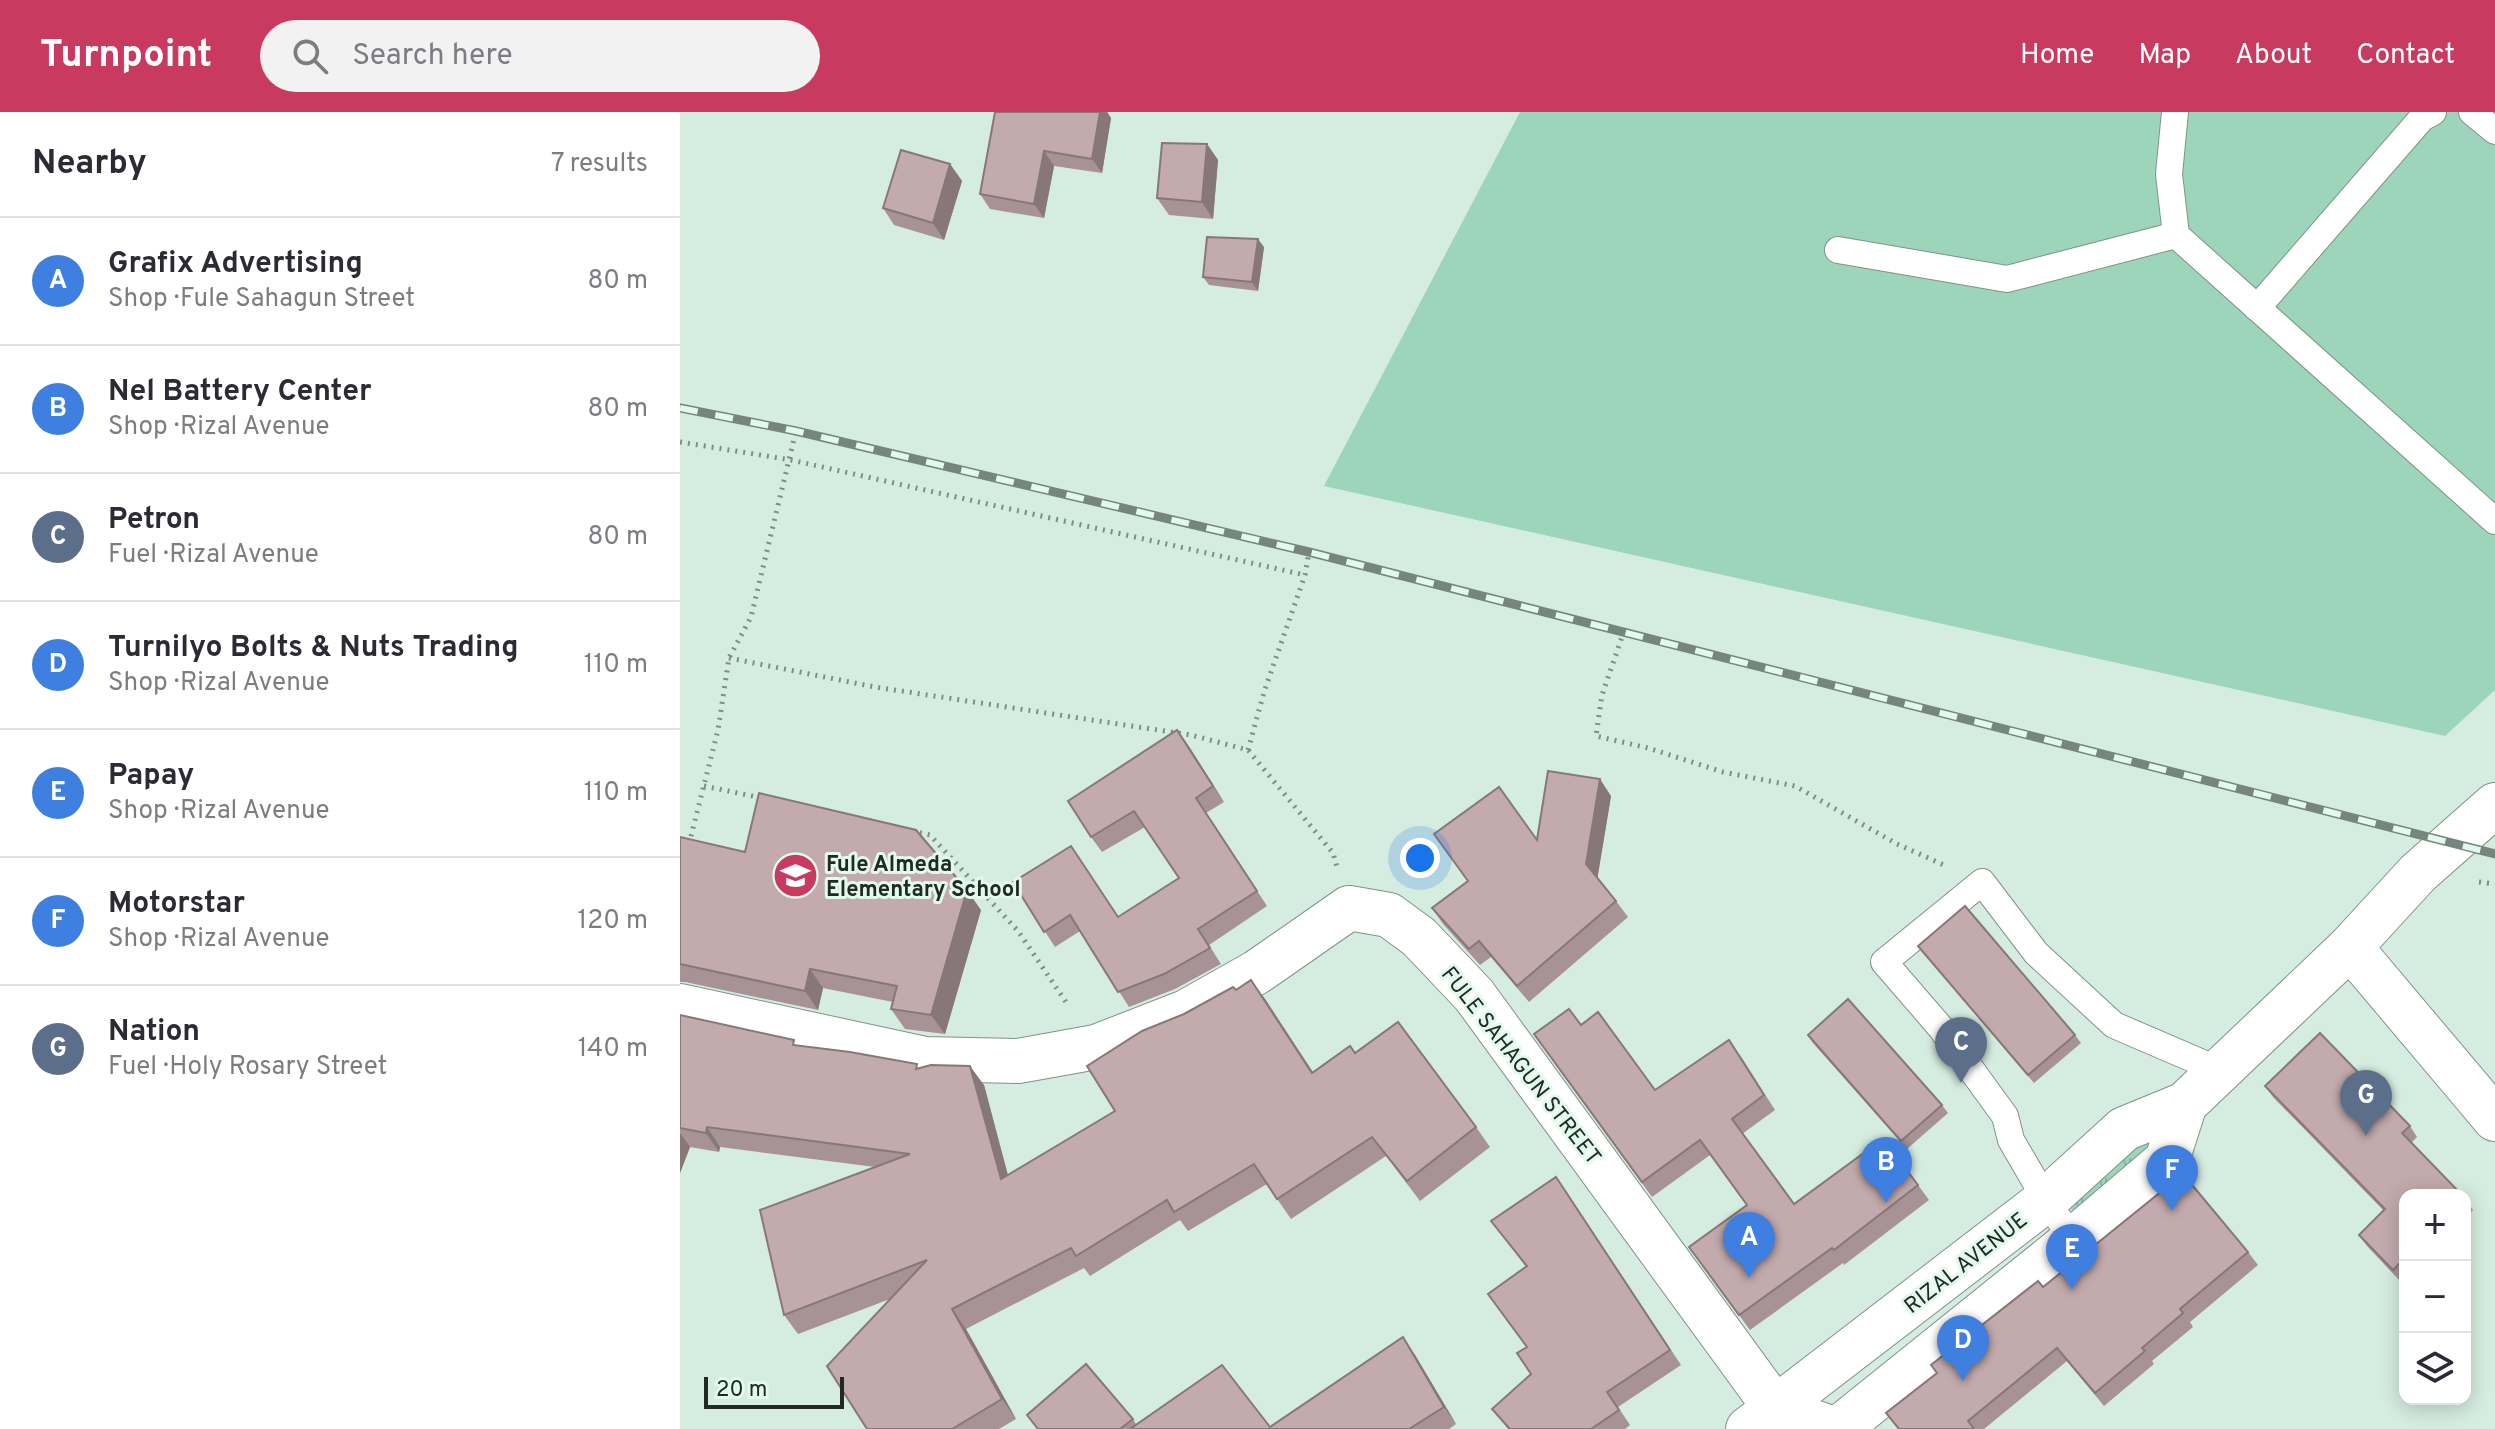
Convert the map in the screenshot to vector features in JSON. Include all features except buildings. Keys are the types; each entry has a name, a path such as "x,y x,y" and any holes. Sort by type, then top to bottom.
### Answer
{"street":[{"name":"RIZAL AVENUE","path":"1762,1419 2046,1200 2124,1129 2185,1104 2350,947 2418,873 2495,805"},
{"path":"680,1006 925,1059 1018,1061 1096,1047 1186,1012 1257,972 1349,908"},
{"name":"FULE SAHAGUN STREET","path":"1349,908 1389,915 1419,937 1474,995 1762,1419"},
{"path":"2350,947 2495,1119"},
{"name":"RIZAL AVENUE","path":"1836,1429 2073,1240 2167,1160 2185,1104"},
{"path":"1762,1419 1836,1429"}],"lane":[{"path":"2175,112 2169,174 2176,235 2495,521"},
{"path":"2257,308 2422,118 2433,112"},
{"path":"2472,112 2495,131"},
{"path":"1838,250 2007,279 2176,235"},
{"path":"2073,1240 2011,1140 2005,1116 1941,1028 1884,962 1982,882 2036,953 2114,1025 2221,1071"}],"path":[{"path":"687,853 718,730 729,658 751,617 796,431"},
{"path":"680,442 791,460 1305,575"},
{"path":"1248,750 1264,692 1305,575 1309,552"},
{"path":"1624,631 1602,695 1596,736 1648,748 1723,772 1795,786 1897,844 1982,882"},
{"path":"729,658 875,687 1191,735 1248,750 1333,853 1349,908"},
{"path":"704,786 764,799"},
{"path":"900,829 930,835 1018,931 1096,1047"}],"green space":[{"path":"1520,112 2495,112 2495,690 2445,736 1324,486"},
{"path":"2145,1132 2163,1145 2077,1219 2065,1200"}],"railway":[{"path":"680,408 796,431 1309,552 2495,854"}],"place":[{"name":"Fule Almeda Elementary School","path":"795,876"},
{"name":"Petron","path":"1961,1083"},
{"name":"Nation","path":"2366,1136"},
{"name":"Nel Battery Center","path":"1886,1203"},
{"name":"Motorstar","path":"2172,1211"},
{"name":"Grafix Advertising","path":"1749,1278"},
{"name":"Papay","path":"2072,1290"},
{"name":"Turnilyo Bolts & Nuts Trading","path":"1963,1381"}]}
